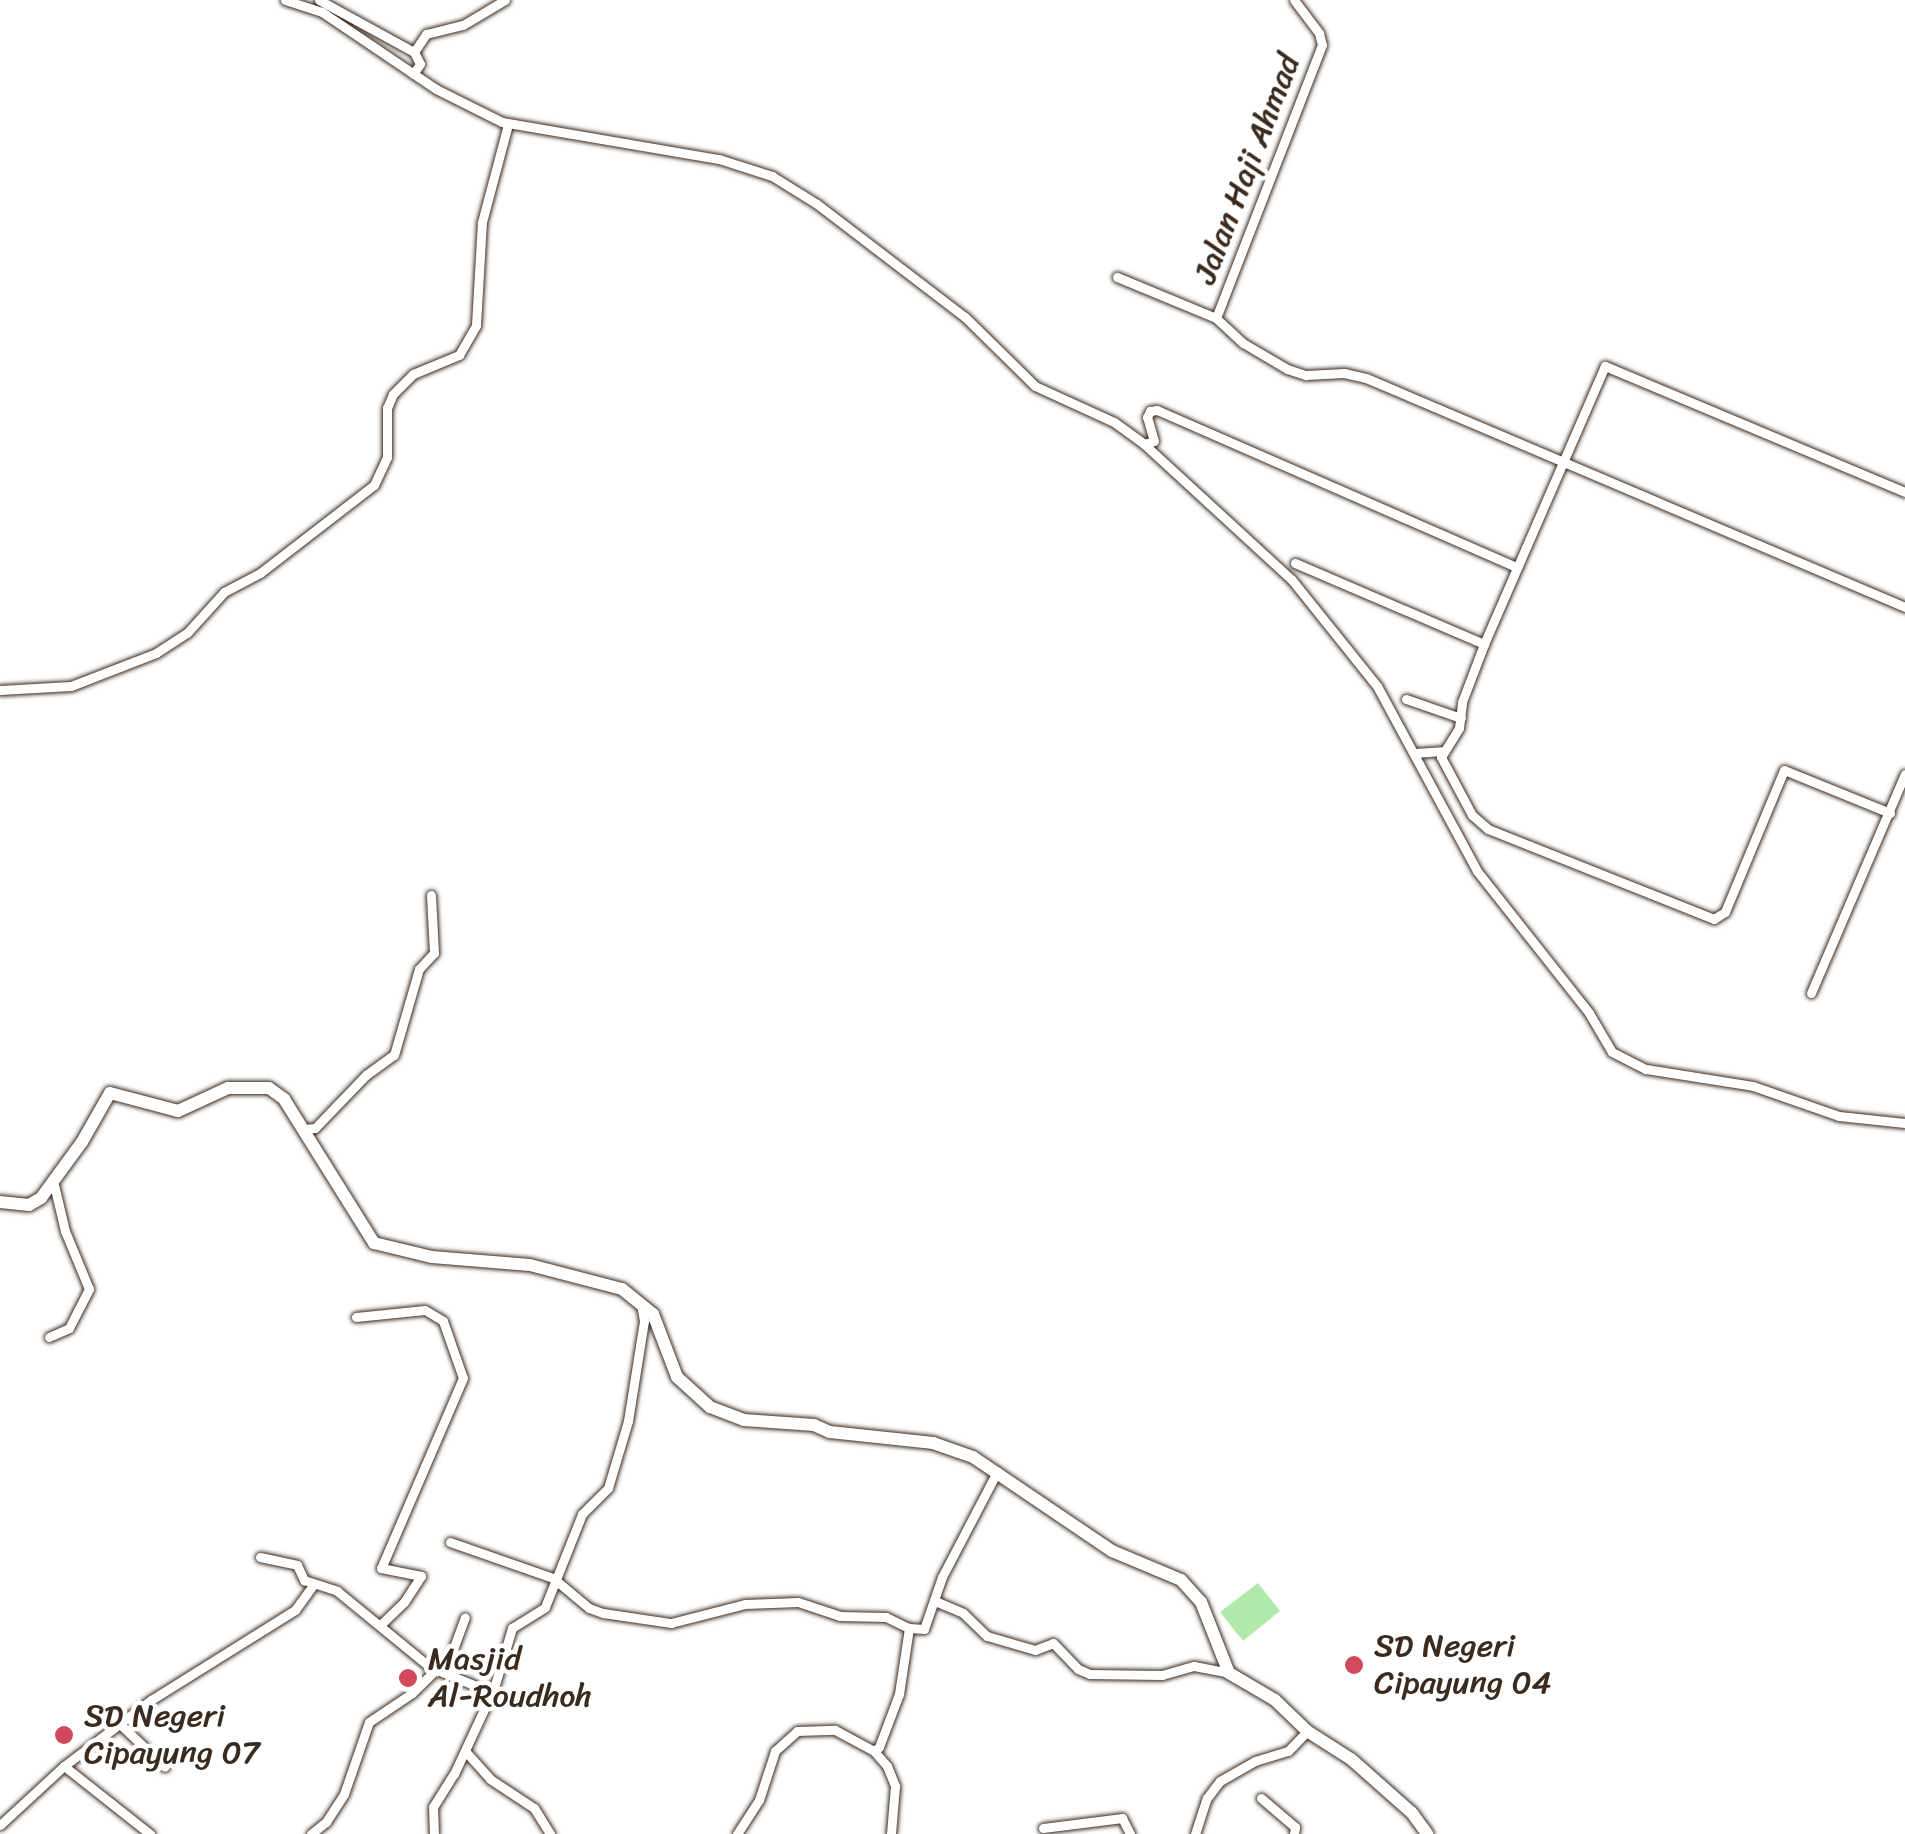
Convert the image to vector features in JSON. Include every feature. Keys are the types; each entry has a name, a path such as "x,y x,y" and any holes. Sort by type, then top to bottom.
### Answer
{"street":[{"path":"285,0 322,12 464,106 508,124 704,156 772,176 817,204 929,287 1036,386 1114,422 1144,444 1227,516 1314,606 1378,686 1476,871 1617,1056 1660,1072 1764,1088 1847,1118 1905,1123"},
{"path":"319,0 414,52 420,64 413,74"},
{"path":"414,52 426,34 463,25 505,0"},
{"name":"Jalan Haji Ahmad","path":"1117,277 1216,318 1322,45 1320,32 1294,0"},
{"path":"0,690 71,686 156,653 187,633 206,606 224,592 260,573 374,486 385,466 387,408 392,394 412,374 458,354 470,340 480,303 482,222 508,124"},
{"path":"1216,318 1243,343 1287,368 1306,375 1366,378 1905,607"},
{"path":"1890,813 1784,770 1725,912 1714,919 1482,825 1442,763 1442,751 1456,735 1484,644 1601,370 1609,366 1905,492"},
{"path":"1144,444 1154,441 1147,417 1150,410 1157,410 1516,567"},
{"path":"1295,563 1484,644"},
{"path":"1406,699 1460,718"},
{"path":"1414,753 1442,751"},
{"path":"1811,993 1905,774"},
{"path":"303,1129 315,1128 366,1075 394,1055 419,969 434,954 431,895"},
{"path":"0,1202 29,1206 54,1185 113,1092 178,1111 228,1088 260,1086 284,1099 374,1243 432,1257 530,1265 599,1282 641,1301 656,1320 682,1385 720,1412 744,1420 814,1425 830,1432 932,1443 973,1457 1112,1551 1185,1583 1200,1602 1229,1673"},
{"path":"49,1338 69,1328 89,1289 65,1232 54,1185"},
{"path":"434,1834 433,1806 466,1752 512,1628 545,1607 553,1578 582,1514 603,1496 616,1465 644,1320 641,1301"},
{"path":"356,1317 414,1308 424,1310 443,1321 463,1378 381,1568 421,1576 404,1602 380,1625"},
{"path":"450,1542 553,1578 592,1610 658,1623 687,1620 745,1604 798,1602 840,1616 886,1617 908,1628 924,1628 954,1552 998,1472"},
{"path":"260,1557 297,1564 304,1580 337,1591 353,1608 437,1670 491,1692"},
{"path":"0,1825 64,1766 170,1687 294,1610 314,1584"},
{"path":"935,1600 963,1614 987,1636 1036,1650 1053,1643 1078,1669 1090,1674 1162,1675 1194,1666 1229,1673 1281,1704 1306,1731 1374,1778 1416,1817 1428,1834"},
{"path":"311,1834 340,1803 369,1722 437,1670 457,1646 465,1617"},
{"path":"874,1751 897,1702 908,1628"},
{"path":"122,1726 165,1767"},
{"path":"736,1834 758,1800 775,1751 797,1731 835,1730 874,1751 888,1766 896,1786 892,1834"},
{"path":"1195,1834 1207,1798 1220,1781 1255,1762 1288,1751 1306,1731"},
{"path":"466,1752 490,1779 534,1808 550,1834"},
{"path":"64,1766 150,1834"},
{"path":"1261,1798 1295,1826 1294,1834"},
{"path":"1044,1828 1122,1818 1130,1834"},
{"path":"1086,1823 1091,1834"}],"green space":[{"path":"1258,1583 1280,1611 1243,1641 1220,1612"}],"place":[{"name":"SD Negeri Cipayung 04","path":"1354,1665"},
{"name":"Masjid Al-Roudhoh","path":"408,1678"},
{"name":"SD Negeri Cipayung 07","path":"64,1735"}]}
